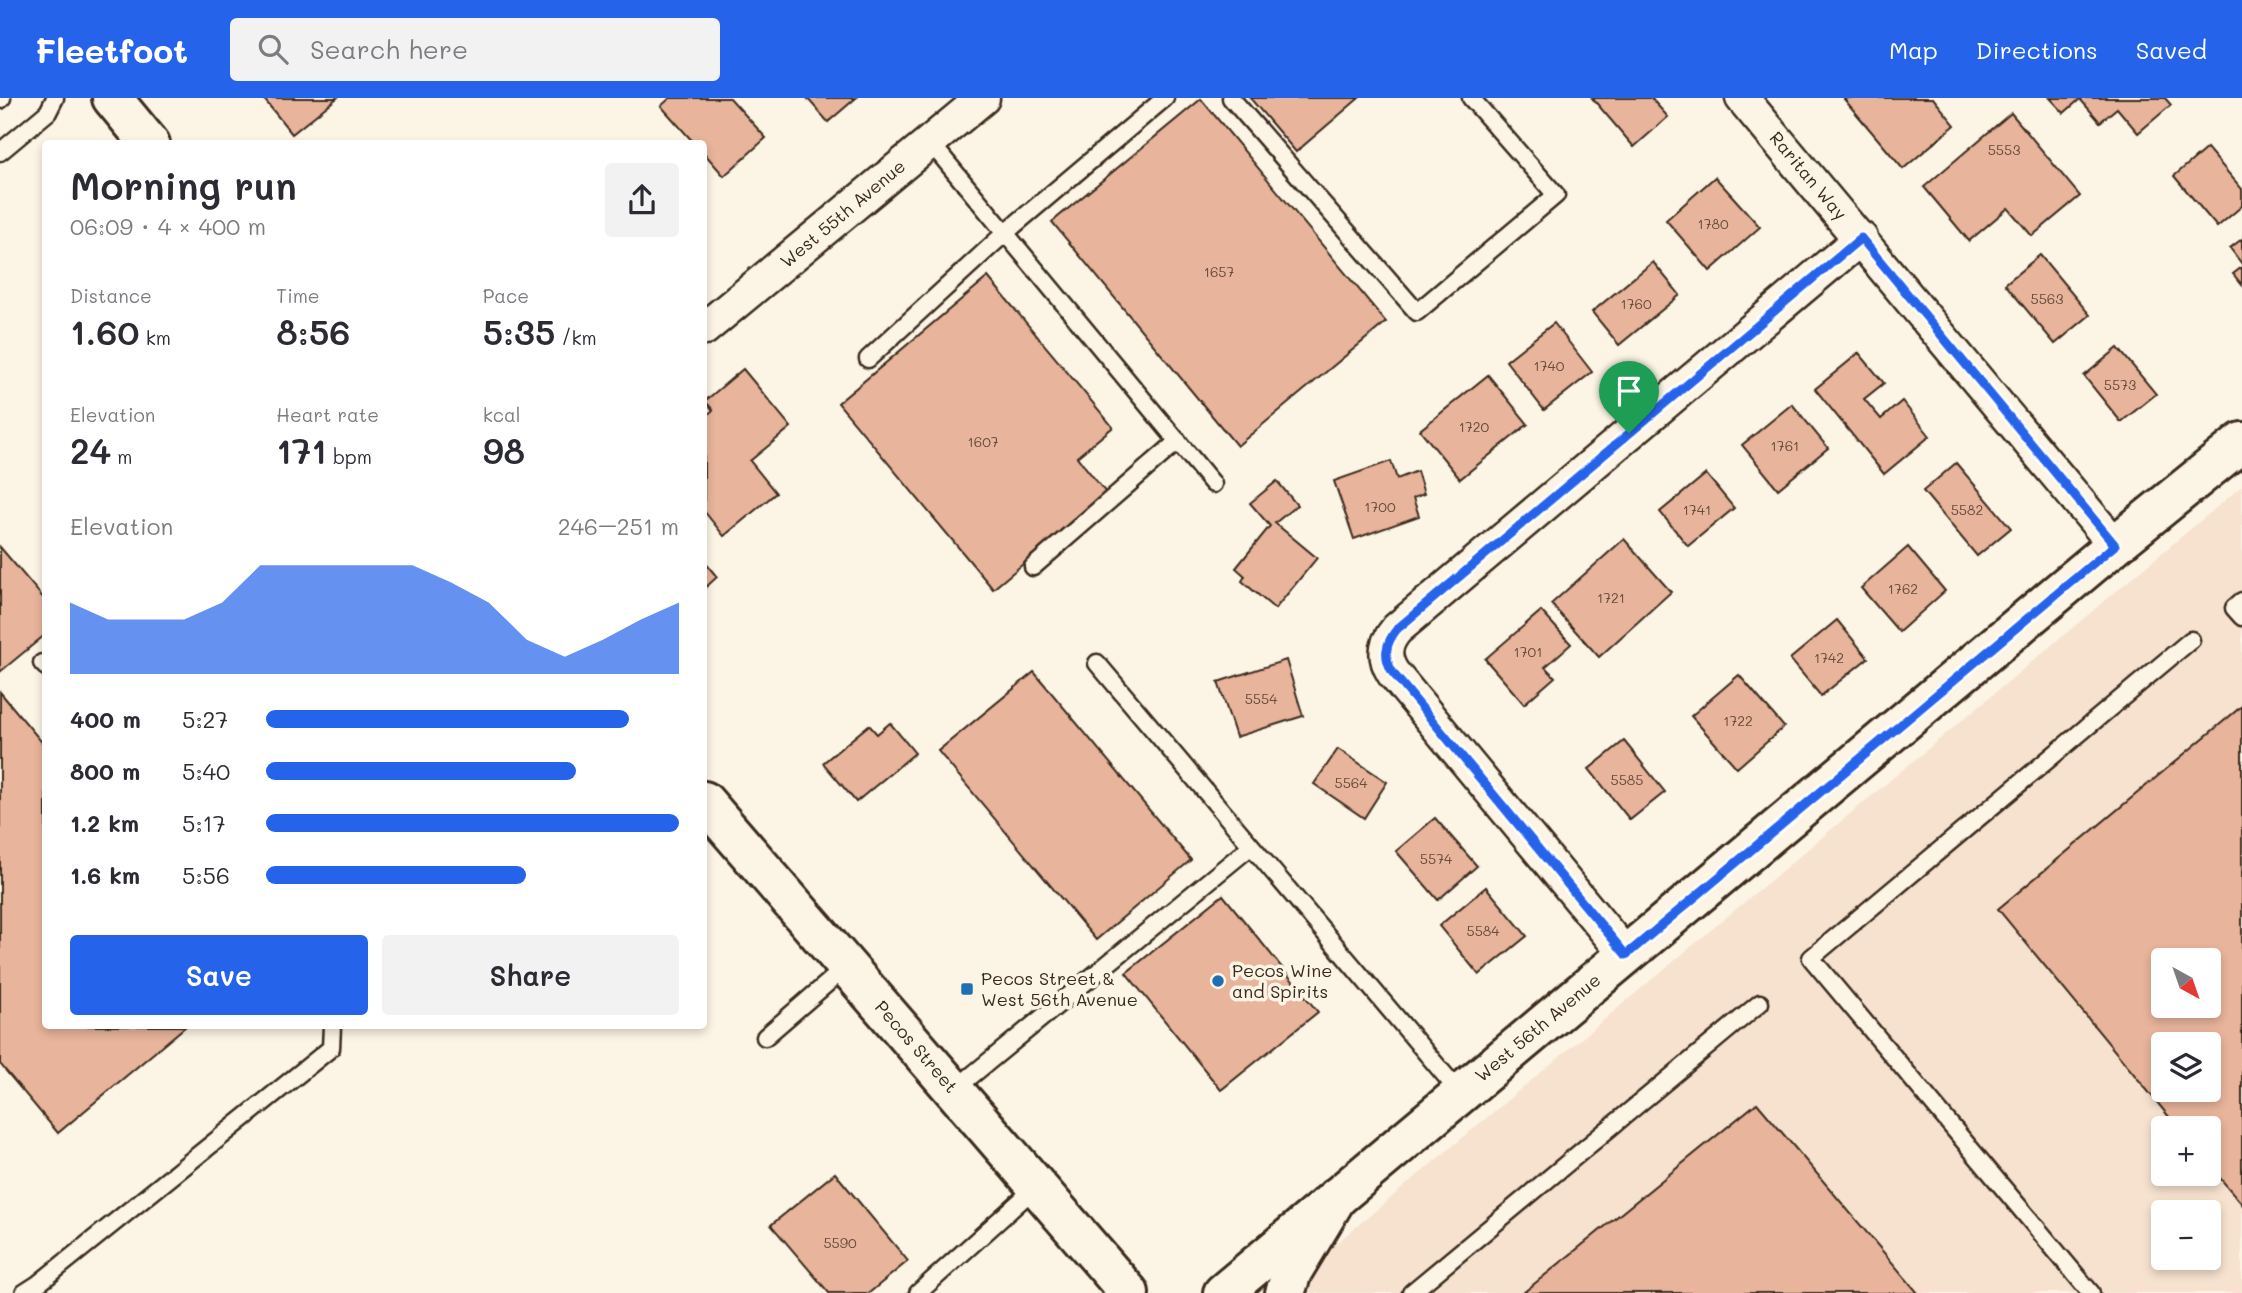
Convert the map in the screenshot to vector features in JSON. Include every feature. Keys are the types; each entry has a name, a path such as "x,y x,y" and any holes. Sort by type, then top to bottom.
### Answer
{"street":[{"path":"112,98 147,140"},
{"name":"Raritan Way","path":"1742,98 2115,545"},
{"name":"West 55th Avenue","path":"707,327 930,142 975,100"},
{"path":"1626,955 1387,663 1385,651 1389,639 1397,629 1861,238"},
{"name":"West 56th Avenue","path":"1223,1293 2115,545 2242,442"},
{"name":"Pecos Street","path":"707,805 1129,1293"},
{"path":"1285,1293 1292,1272 1337,1197"}],"lane":[{"path":"0,152 48,112 55,98"},
{"path":"867,359 1005,233 1165,98"},
{"path":"1231,98 1417,312 1556,194 1471,98"},
{"path":"930,142 1213,484"},
{"path":"1033,567 1178,442"},
{"path":"2242,601 2234,608 2242,617"},
{"path":"2091,1293 1811,958 2191,640"},
{"path":"1097,663 1460,1093"},
{"path":"954,1090 1250,847"},
{"path":"765,1037 846,967"},
{"path":"1411,1293 1760,1003"},
{"path":"24,1293 331,1048 332,1029"},
{"path":"918,1293 1037,1186"}],"shaded area":[{"path":"2242,486 2242,1293 1277,1293"}],"building":[{"path":"263,98 337,98 292,134"},
{"path":"670,98 730,98 766,138 724,176 707,156 707,140 691,140 661,106"},
{"path":"807,98 856,98 828,122"},
{"path":"1250,98 1359,98 1296,152"},
{"path":"1592,98 1651,98 1668,117 1634,147"},
{"path":"1933,98 1955,125 1903,169 1844,99"},
{"path":"2050,98 2165,98 2171,105 2138,133 2117,108 2100,122 2080,99 2064,113"},
{"path":"1201,99 1386,322 1237,446 1052,222"},
{"path":"2011,113 2080,196 2032,236 2008,208 1969,241 1924,187"},
{"path":"2207,148 2242,189 2242,206 2217,227 2174,176"},
{"path":"1715,177 1760,227 1710,271 1666,220"},
{"path":"2242,239 2242,264 2230,248"},
{"path":"2040,255 2090,315 2055,344 2005,284"},
{"path":"1653,262 1680,295 1619,345 1592,312"},
{"path":"2242,267 2242,285 2233,274"},
{"path":"988,277 1113,427 1077,457 1107,494 993,589 838,403"},
{"path":"1554,323 1592,372 1544,410 1506,361"},
{"path":"2118,348 2156,394 2121,422 2084,376"},
{"path":"1859,353 1884,383 1864,399 1881,419 1902,401 1930,436 1884,474 1815,389"},
{"path":"743,369 791,427 750,461 776,493 724,536 707,515 707,415 713,410 707,399"},
{"path":"1488,375 1528,424 1460,479 1420,430"},
{"path":"1792,404 1828,448 1778,489 1742,445"},
{"path":"1391,461 1397,479 1417,471 1424,494 1413,498 1419,516 1354,539 1334,481"},
{"path":"1956,463 2011,528 1977,556 1923,491"},
{"path":"1706,474 1734,508 1688,546 1660,512"},
{"path":"1277,481 1297,505 1275,523 1317,558 1275,609 1242,581 1245,576 1236,568 1270,526 1250,503"},
{"path":"1624,539 1671,592 1599,657 1551,604"},
{"path":"0,547 42,596 42,637 0,672"},
{"path":"1908,547 1945,591 1899,632 1861,588"},
{"path":"707,565 717,577 707,586"},
{"path":"1541,611 1571,644 1545,667 1555,677 1524,704 1485,659"},
{"path":"1837,620 1868,658 1821,696 1790,659"},
{"path":"1286,660 1303,716 1236,737 1218,682"},
{"path":"1034,672 1191,860 1096,940 938,751"},
{"path":"1739,675 1784,727 1737,768 1691,716"},
{"path":"0,692 42,742 42,1029 182,1029 58,1133 0,1064"},
{"path":"2242,706 2242,1204 2221,1179 2221,1116 2168,1116 2157,1102 2221,1102 2221,1032 2151,1032 2151,1095 1998,909"},
{"path":"890,723 915,753 856,802 823,763 869,725 877,734"},
{"path":"1624,741 1665,792 1630,820 1589,769"},
{"path":"1338,749 1387,782 1364,818 1314,784"},
{"path":"1435,818 1477,866 1438,900 1396,851"},
{"path":"1486,887 1527,936 1479,975 1439,926"},
{"path":"1223,895 1318,1012 1221,1090 1126,973"},
{"path":"1757,1103 1918,1293 1523,1293"},
{"path":"835,1173 908,1261 869,1293 829,1293 771,1225"}],"place":[{"name":"Pecos Wine and Spirits","path":"1218,981"},
{"name":"Pecos Street & West 56th Avenue","path":"967,989"}],"route":[{"path":"1861,238 2115,545 1626,955 1393,673 1387,663 1385,651 1389,639 1397,629 1629,433 1861,238"}]}
